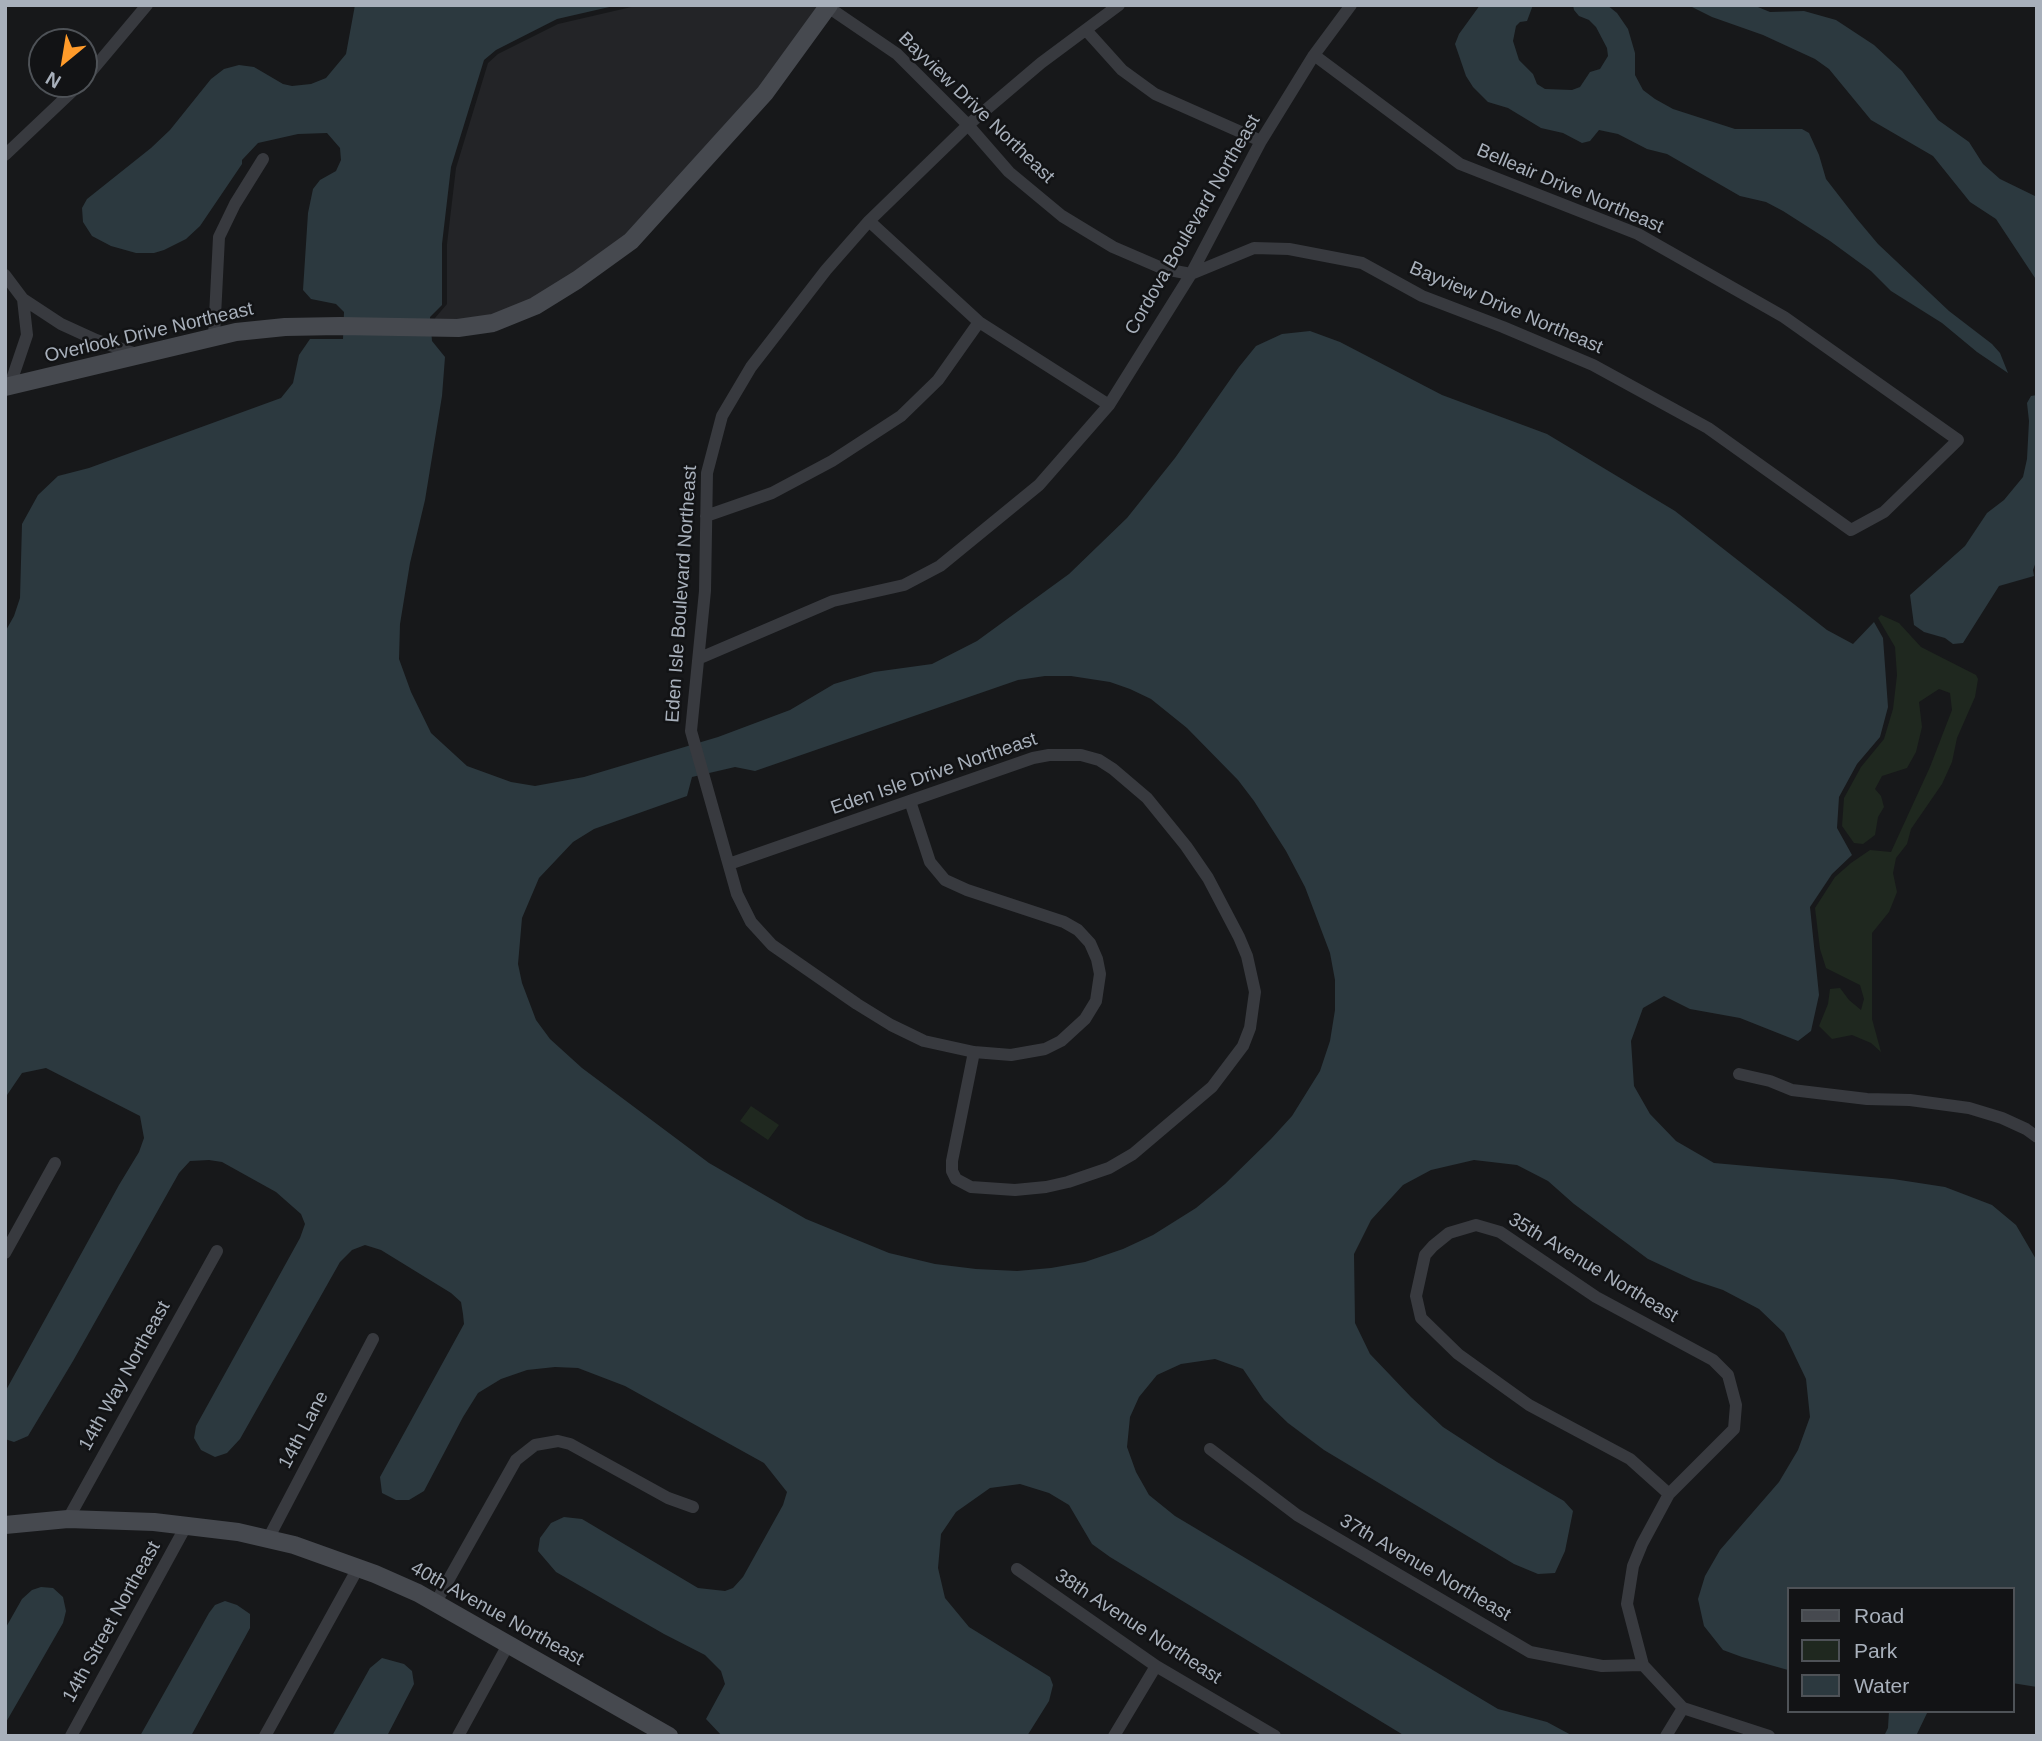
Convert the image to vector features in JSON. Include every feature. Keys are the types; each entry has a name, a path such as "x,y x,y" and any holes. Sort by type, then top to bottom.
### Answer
{"street":[{"path":"98,63 147,5"},
{"name":"Eden Isle Boulevard Northeast","path":"910,801 930,862 945,880 967,890 1064,922 1078,930 1090,943 1097,959 1099,987 1092,1010 1075,1030 1061,1041 1028,1053 1012,1055 944,1047 906,1033 857,1004 780,952 759,933 737,894 691,731 705,591 708,473 722,416 751,367 826,270 870,221 968,125 1041,63 1119,5"},
{"name":"Cordova Boulevard Northeast","path":"700,658 833,601 904,585 940,566 1040,485 1109,405 1191,274 1261,141 1314,55 1351,5"},
{"name":"Bayview Drive Northeast","path":"828,6 897,54 968,125 1009,172 1062,216 1113,247 1164,269 1191,274 1254,248 1289,249 1362,263 1422,296 1592,365 1708,428 1851,530"},
{"name":"Overlook Drive Northeast","path":"8,386 214,336 258,328 340,326 437,329 493,323 535,306 606,261 631,240 765,93 828,6"},
{"path":"1086,30 1122,70 1155,94 1261,141"},
{"name":"Belleair Drive Northeast","path":"1314,55 1460,164 1638,234 1784,317 1958,440 1884,512 1851,530"},
{"path":"5,155 65,98"},
{"path":"214,336 219,237 235,204 263,159"},
{"path":"870,221 979,322 1109,405"},
{"path":"5,275 23,299 79,333 137,355"},
{"path":"8,386 27,335 23,299"},
{"path":"706,516 772,493 832,461 901,416 938,380 979,322"},
{"name":"Eden Isle Drive Northeast","path":"729,864 1033,758 1066,754 1099,760 1130,782 1164,817 1208,878 1247,956 1255,992 1250,1028 1232,1062 1212,1087 1133,1154 1109,1168 1046,1187 986,1190 971,1187 956,1179 952,1171 974,1052"},
{"path":"1739,1074 1801,1092 1867,1099 1910,1100 1969,1108 2001,1118 2037,1137"},
{"path":"5,1253 55,1163"},
{"name":"35th Avenue Northeast","path":"1476,1225 1500,1232 1596,1297 1713,1360 1728,1375 1736,1405 1734,1429 1670,1494 1630,1460 1529,1405 1458,1354 1422,1318 1416,1296 1425,1255 1433,1246 1449,1233 1476,1225"},
{"name":"14th Way Northeast","path":"68,1519 217,1251"},
{"name":"14th Lane","path":"268,1539 373,1339"},
{"path":"436,1602 516,1460 535,1445 558,1441 580,1449 668,1498 693,1507"},
{"name":"37th Avenue Northeast","path":"1210,1449 1297,1515 1530,1652 1602,1666 1643,1665"},
{"path":"1670,1494 1637,1555 1627,1604 1643,1665 1683,1708 1769,1736"},
{"name":"40th Avenue Northeast","path":"5,1524 68,1519 124,1520 186,1526 294,1545 358,1568 436,1602 669,1736"},
{"name":"14th Street Northeast","path":"71,1736 186,1526"},
{"path":"265,1736 358,1568"},
{"name":"38th Avenue Northeast","path":"1017,1569 1156,1666 1275,1736"},
{"path":"458,1736 509,1643"},
{"path":"1114,1736 1156,1666"},
{"path":"1667,1736 1683,1708"}],"shaded area":[{"path":"640,5 820,5 779,66 628,236 533,301 492,317 436,323 435,318 447,304 447,244 456,168 488,63 498,54 558,24"}],"green space":[{"path":"1881,615 1899,623 1921,647 1976,675 1978,679 1975,697 1957,738 1952,762 1942,784 1911,829 1907,844 1896,858 1893,873 1897,892 1889,912 1872,933 1872,1019 1881,1052 1871,1043 1852,1035 1832,1039 1819,1026 1828,1004 1830,989 1840,988 1861,1010 1864,999 1860,985 1826,968 1820,949 1815,908 1835,877 1851,863 1870,850 1891,852 1930,767 1952,710 1950,693 1939,689 1919,702 1922,727 1916,752 1907,768 1882,776 1875,789 1881,796 1884,807 1878,817 1875,835 1863,844 1854,843 1842,826 1844,798 1861,767 1884,739 1893,709 1897,675 1895,647 1878,618"},
{"path":"751,1106 779,1125 768,1140 740,1121"}],"water":[{"path":"355,5 618,5 557,19 496,50 484,60 451,167 442,244 442,305 430,317 432,341 445,357 442,396 425,500 410,563 400,624 399,659 431,733 467,766 511,782 535,786 584,777 718,737 790,710 834,684 874,672 932,664 977,641 1069,574 1127,518 1175,458 1256,346 1282,334 1310,331 1340,342 1442,395 1547,434 1675,511 1827,630 1853,644 1874,622 1883,638 1888,707 1880,737 1857,764 1839,797 1837,828 1852,855 1832,874 1810,907 1819,995 1811,1031 1798,1041 1740,1018 1690,1009 1664,996 1643,1008 1631,1041 1634,1086 1650,1114 1676,1141 1714,1163 1893,1179 1945,1187 1992,1205 2016,1225 2037,1261 2037,1687 2014,1683 2014,1587 1786,1587 1786,1669 1723,1650 1704,1626 1698,1599 1705,1576 1720,1550 1779,1482 1798,1450 1810,1417 1806,1379 1784,1333 1759,1309 1723,1290 1693,1280 1648,1259 1574,1204 1548,1181 1517,1165 1474,1160 1431,1170 1403,1185 1371,1220 1354,1254 1355,1323 1370,1354 1443,1427 1564,1501 1573,1511 1565,1551 1555,1573 1538,1574 1514,1564 1324,1450 1288,1423 1264,1400 1243,1369 1215,1359 1181,1364 1157,1375 1139,1397 1130,1417 1127,1447 1136,1472 1149,1495 1175,1516 1498,1709 1547,1722 1573,1736 1405,1736 1110,1557 1092,1544 1069,1505 1049,1493 1020,1484 990,1488 956,1512 941,1534 938,1568 945,1598 969,1627 1050,1677 1053,1685 1049,1701 1027,1736 722,1736 706,1719 725,1684 721,1671 705,1655 556,1572 538,1551 540,1538 551,1523 564,1517 582,1519 698,1588 725,1591 733,1588 743,1577 783,1505 787,1492 764,1463 625,1386 578,1368 555,1367 527,1370 501,1379 478,1393 424,1491 409,1500 396,1500 382,1493 380,1477 464,1324 461,1302 451,1293 381,1250 365,1245 352,1250 340,1262 240,1439 227,1453 215,1457 201,1450 194,1438 196,1426 300,1238 305,1224 301,1214 276,1192 222,1162 190,1161 179,1173 28,1436 14,1442 5,1439 5,1392 139,1152 144,1138 140,1116 46,1068 22,1073 5,1098 5,632 20,598 22,524 38,495 58,476 89,468 281,398 293,383 299,355 310,339 343,339 344,312 336,304 311,299 303,290 308,213 313,189 320,180 336,171 341,160 340,148 327,133 298,134 258,143 242,160 242,164 200,226 186,239 164,250 136,253 111,246 92,236 83,222 82,208 87,199 170,130 211,79 224,69 239,65 254,67 283,84 292,86 311,84 326,78 346,54","holes":["1071,676 1110,682 1151,699 1187,728 1238,780 1254,801 1305,887 1330,953 1335,980 1335,1010 1330,1041 1320,1071 1292,1116 1225,1184 1196,1208 1153,1235 1085,1262 1017,1271 935,1264 889,1253 806,1219 709,1163 582,1068 550,1039 536,1020 518,964 522,918 539,878 573,842 594,829 687,796 692,777 735,767 755,771 1018,680"]},
{"path":"1480,5 1533,5 1527,21 1516,26 1513,41 1519,60 1533,74 1537,84 1545,89 1572,90 1580,87 1590,72 1600,69 1608,56 1607,48 1596,27 1579,16 1573,5 1607,5 1617,13 1628,29 1635,53 1635,75 1643,90 1655,99 1673,109 1735,129 1802,129 1809,133 1826,179 1857,219 1878,244 1949,311 1992,344 2000,353 2008,373 1942,323 1891,291 1871,271 1830,241 1766,202 1740,196 1667,154 1647,149 1618,134 1599,130 1590,141 1582,143 1563,133 1541,128 1508,108 1488,102 1466,76 1455,44"},
{"path":"1688,5 1753,5 1770,12 1804,11 1836,20 1874,45 1902,71 1938,120 1969,142 1983,164 2000,179 2037,197 2037,281 1996,219 1970,202 1933,156 1871,120 1829,69 1815,59 1763,35 1712,17"},
{"path":"2037,395 2037,559 2034,576 1999,586 1963,643 1953,644 1914,625 1910,595 1965,546 1987,513 2004,500 2023,477 2027,459 2027,403 2031,396"},
{"path":"41,1587 53,1588 63,1597 66,1611 63,1623 5,1724 5,1629 22,1599 32,1590"},
{"path":"225,1601 250,1614 250,1628 191,1736 140,1736 209,1613 215,1605"},
{"path":"382,1658 404,1664 412,1671 414,1684 387,1736 332,1736 370,1668"},
{"path":"1889,1713 1927,1713 1916,1736 1884,1736 1888,1728"}]}
